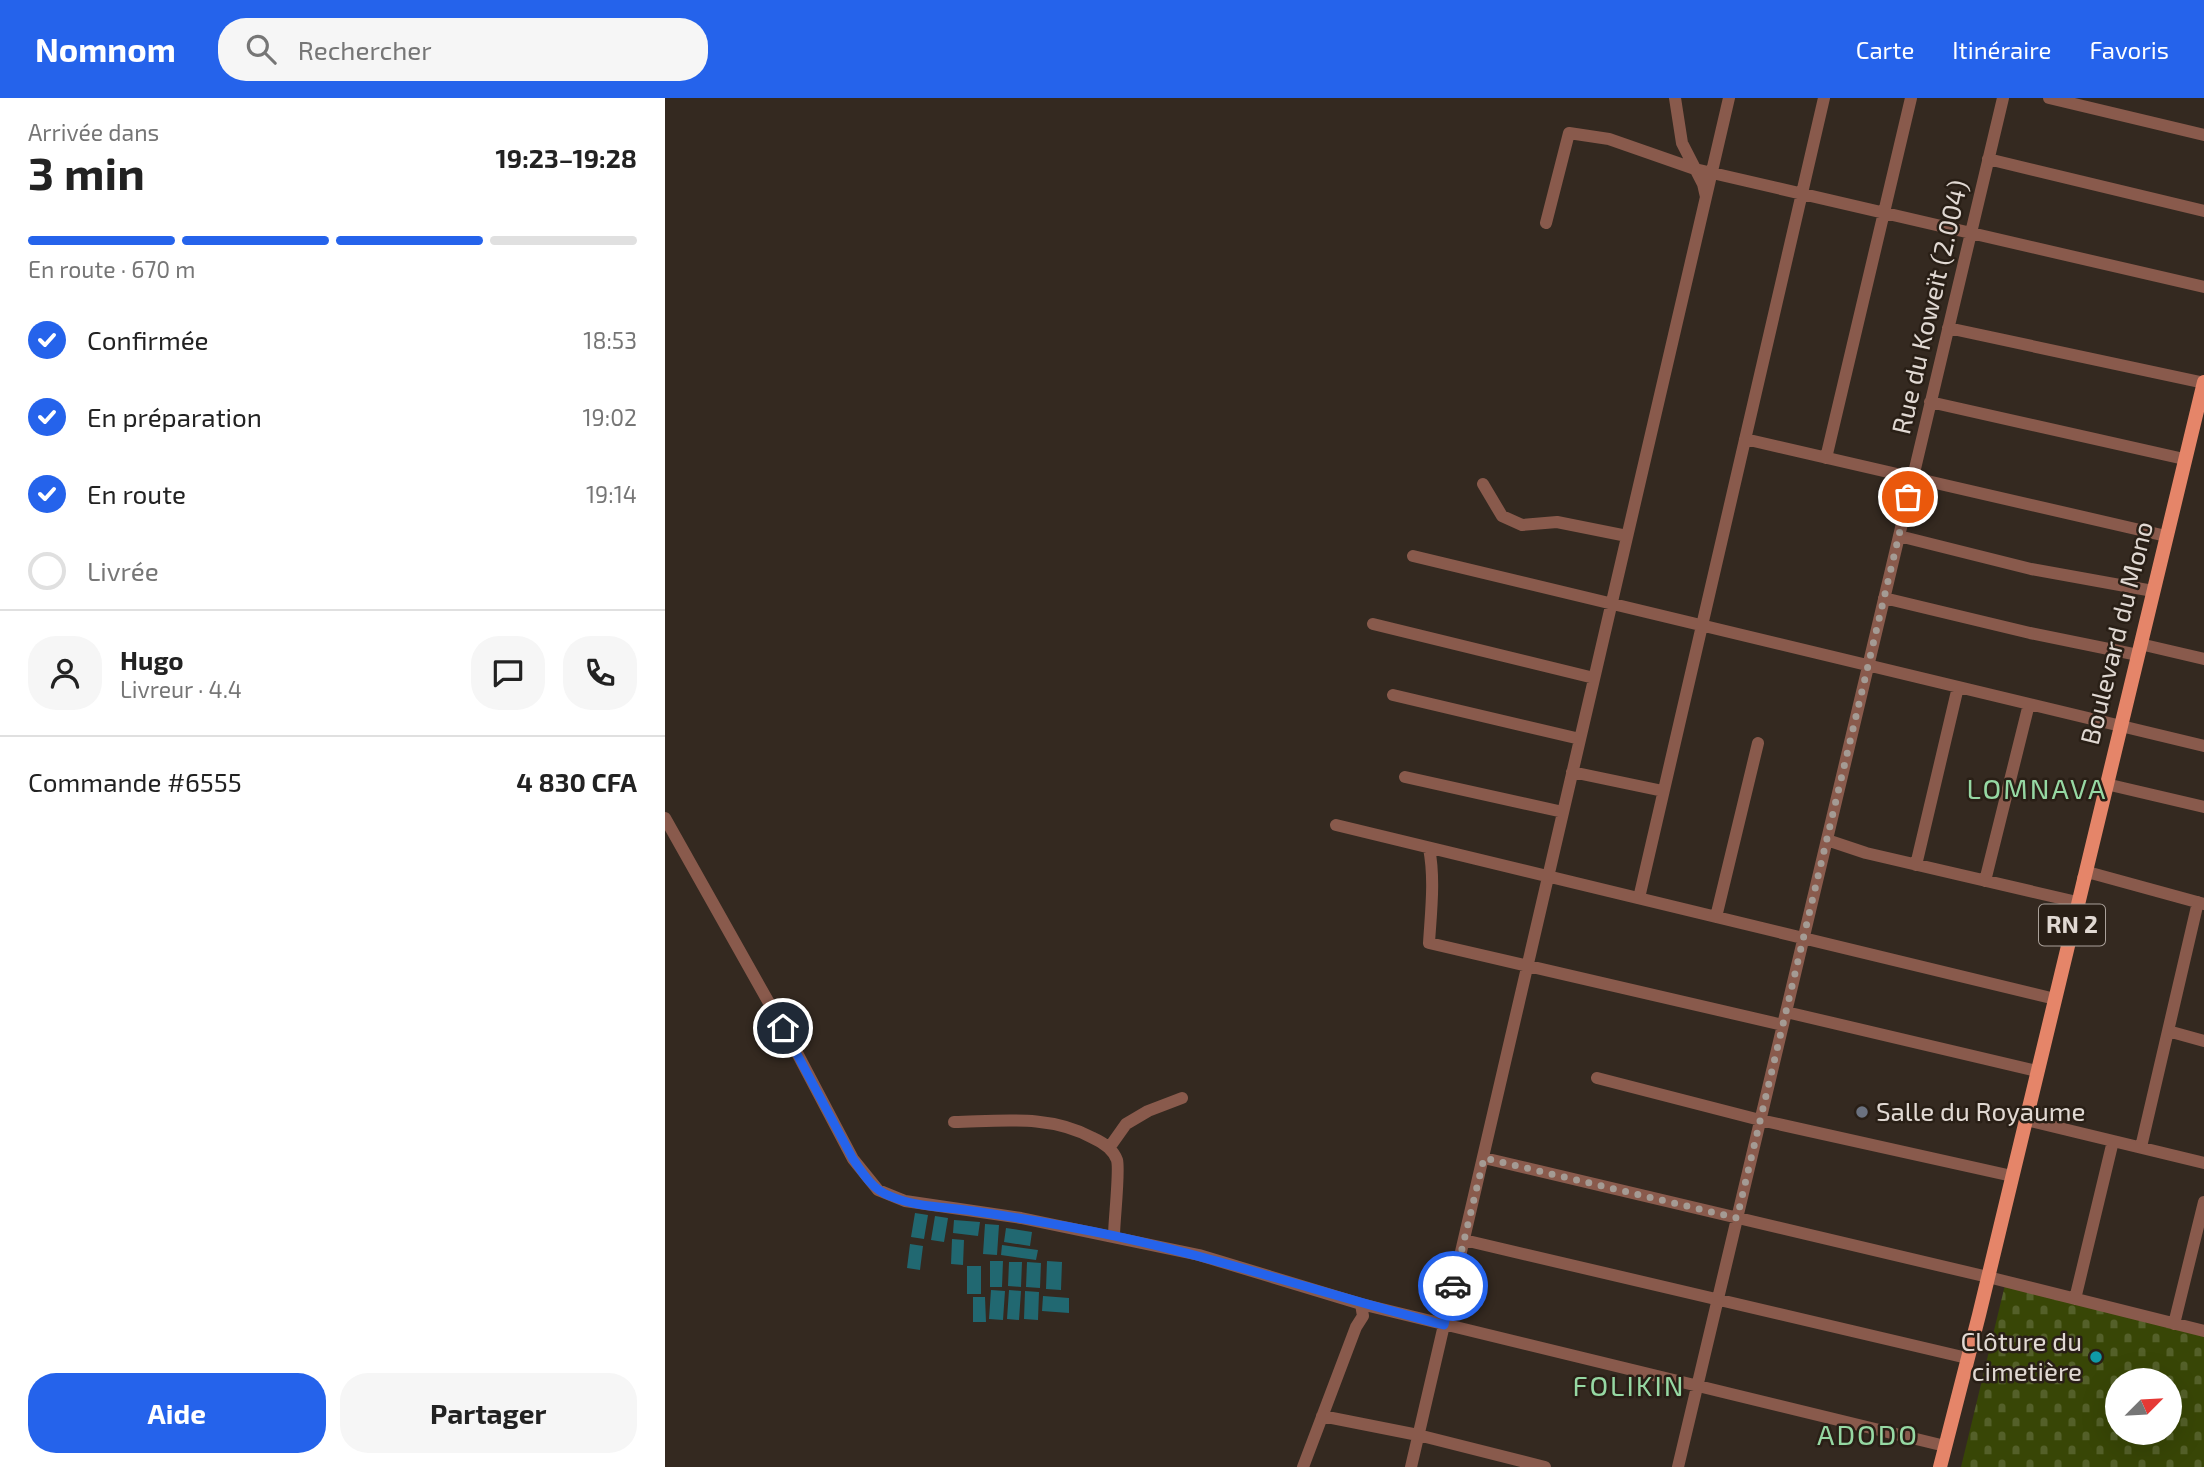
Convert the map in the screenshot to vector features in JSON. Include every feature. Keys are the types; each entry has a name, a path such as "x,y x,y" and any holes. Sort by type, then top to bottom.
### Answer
{"main road":[{"name":"Boulevard du Mono","path":"1946,1467 2204,382"},
{"name":"Boulevard du Mono","path":"2141,648 2204,404"},
{"name":"Boulevard du Mono","path":"1940,1467 1967,1358 1991,1278 2012,1176 2028,1120 2077,902 2087,876"}],"street":[{"path":"1675,98 1682,143 1706,198"},
{"path":"1411,1467 1729,98"},
{"path":"1639,898 1824,98"},
{"path":"1826,458 1911,98"},
{"name":"Rue du Koweït (2.004)","path":"1678,1467 2003,98"},
{"path":"2049,98 2204,135"},
{"path":"1546,223 1569,133 1609,139 1695,169 2204,287"},
{"path":"1988,159 2204,211"},
{"path":"1948,328 2204,382"},
{"path":"1930,402 2184,459"},
{"path":"1745,439 2166,536"},
{"path":"1483,484 1502,516 1523,525 1559,522 1627,536"},
{"path":"1899,536 2031,569 2153,591"},
{"path":"1413,556 2204,746"},
{"path":"1884,598 2030,633 2204,659"},
{"path":"1373,624 1594,678"},
{"path":"1916,865 1958,687"},
{"path":"1393,695 1580,739"},
{"path":"1985,881 2029,704"},
{"path":"1716,917 1758,743"},
{"path":"1572,772 1664,791"},
{"path":"1405,776 1563,812"},
{"path":"2109,785 2204,807"},
{"path":"665,818 795,1049 847,1149 863,1175 878,1190 905,1201 1021,1218 1199,1255 1361,1304 1945,1446"},
{"path":"1336,825 2055,999"},
{"path":"1827,840 1867,853 2077,902"},
{"path":"1429,848 1432,865 1429,943 2038,1071"},
{"path":"2087,876 2201,903 2141,1147"},
{"path":"2168,1031 2204,1041"},
{"path":"1597,1078 1760,1120 2012,1176"},
{"path":"1109,1148 1126,1124 1148,1111 1182,1098"},
{"path":"954,1122 1019,1119 1046,1122 1080,1130 1109,1148 1117,1160 1114,1236"},
{"path":"2028,1120 2204,1163"},
{"path":"2075,1299 2113,1141"},
{"path":"1484,1158 2204,1331"},
{"path":"2174,1324 2204,1202"},
{"path":"1464,1240 1967,1358"},
{"path":"1303,1467 1356,1327 1363,1316 1361,1304"},
{"path":"1322,1416 1418,1435 1545,1467"}],"green space":[{"name":"Clôture du cimetière","path":"2005,1285 2204,1334 2204,1467 1961,1467"}],"water":[{"path":"915,1213 928,1215 924,1239 911,1237"},
{"path":"935,1216 948,1218 944,1242 931,1240"},
{"path":"954,1220 980,1222 978,1236 953,1233"},
{"path":"985,1224 999,1225 997,1255 983,1254"},
{"path":"1006,1228 1032,1232 1030,1246 1004,1242"},
{"path":"952,1239 964,1240 963,1265 951,1264"},
{"path":"910,1244 923,1246 920,1270 907,1268"},
{"path":"1002,1245 1038,1250 1036,1260 1001,1255"},
{"path":"990,1261 1003,1261 1002,1287 990,1287"},
{"path":"1047,1261 1062,1262 1061,1290 1046,1289"},
{"path":"1009,1262 1022,1262 1021,1287 1008,1286"},
{"path":"1027,1262 1041,1263 1040,1288 1026,1287"},
{"path":"967,1266 981,1266 981,1294 967,1294"},
{"path":"991,1290 1005,1291 1003,1320 989,1319"},
{"path":"1009,1290 1021,1291 1019,1320 1007,1319"},
{"path":"1025,1291 1039,1292 1038,1320 1024,1319"},
{"path":"1043,1296 1069,1298 1069,1313 1042,1311"},
{"path":"973,1297 985,1297 986,1322 973,1322"}],"way so far":[{"path":"1453,1286 1484,1158 1737,1218 1908,497"}],"place":[{"name":"Salle du Royaume","path":"1862,1112"},
{"name":"Clôture du cimetière","path":"2096,1357"}],"district":[{"name":"LOMNAVA","path":"2037,789"},
{"name":"FOLIKIN","path":"1629,1386"},
{"name":"ADODO","path":"1868,1435"}],"route":[{"path":"783,1028 863,1175 878,1190 890,1196 905,1201 1021,1218 1199,1255 1361,1304 1444,1325 1453,1286"}]}
